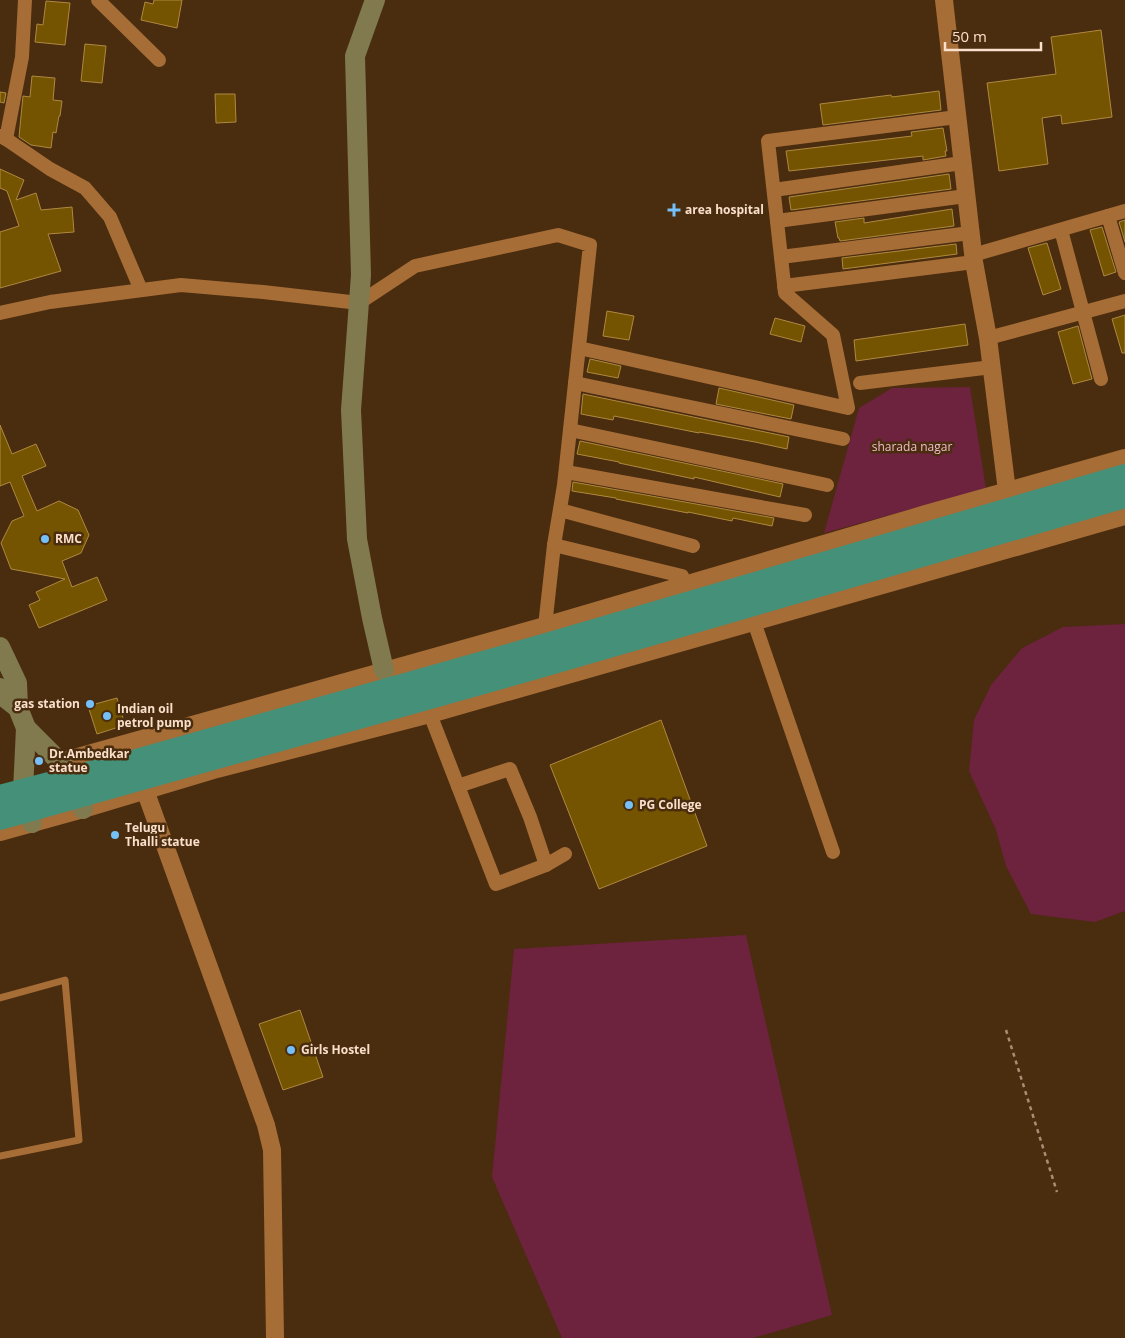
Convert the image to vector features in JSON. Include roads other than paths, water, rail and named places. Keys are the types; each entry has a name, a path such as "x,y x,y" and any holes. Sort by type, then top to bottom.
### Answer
{"highway":[{"path":"367,704 751,614 1125,497"},
{"path":"0,818 27,801 74,787 367,704 1125,497"},
{"path":"74,787 143,785 215,763 340,712"},
{"path":"0,797 27,801"}],"main road":[{"path":"375,0 355,56 361,276 351,410 357,539 384,670"},
{"path":"0,647 17,683 18,708 26,728 74,787"},
{"path":"0,688 4,697 18,708"},
{"path":"26,728 27,801"}],"street":[{"path":"25,0 22,57 3,138 50,169 85,188 110,217 140,290"},
{"path":"98,0 159,60"},
{"path":"944,0 973,258 988,338 1007,491"},
{"path":"579,348 848,408 833,335 785,292 768,141 957,117"},
{"path":"774,190 962,163"},
{"path":"777,221 966,196"},
{"path":"784,286 973,258 1125,211"},
{"path":"1108,216 1125,273"},
{"path":"1061,230 1101,379"},
{"path":"781,258 970,233"},
{"path":"0,313 50,302 181,285 359,303 415,266 558,235 590,245 566,472 554,545 545,626"},
{"path":"988,338 1083,314 1125,301"},
{"path":"860,383 992,367"},
{"path":"575,383 843,439"},
{"path":"570,430 827,485"},
{"path":"367,704 384,670 545,626 1125,458"},
{"path":"566,472 805,515"},
{"path":"560,510 693,546"},
{"path":"554,545 682,576 685,584"},
{"path":"340,712 367,704 430,714 751,614 833,852"},
{"path":"430,714 496,884 546,865 565,854"},
{"path":"458,786 510,769 530,817 546,865"},
{"path":"143,785 266,1125 272,1150 275,1338"},
{"path":"0,786 27,801"},
{"path":"0,832 27,801 74,787"}],"lane":[{"path":"0,998 65,980 79,1140 0,1156"}],"place":[{"name":"area hospital","path":"674,210"},
{"name":"RMC","path":"45,539"},
{"name":"gas station","path":"90,704"},
{"name":"Indian oil petrol pump","path":"107,716"},
{"name":"Dr.Ambedkar statue","path":"39,761"},
{"name":"PG College","path":"629,805"},
{"name":"Telugu Thalli statue","path":"115,835"},
{"name":"Girls Hostel","path":"291,1050"}],"park label":[{"name":"sharada nagar","path":"912,447"}]}
